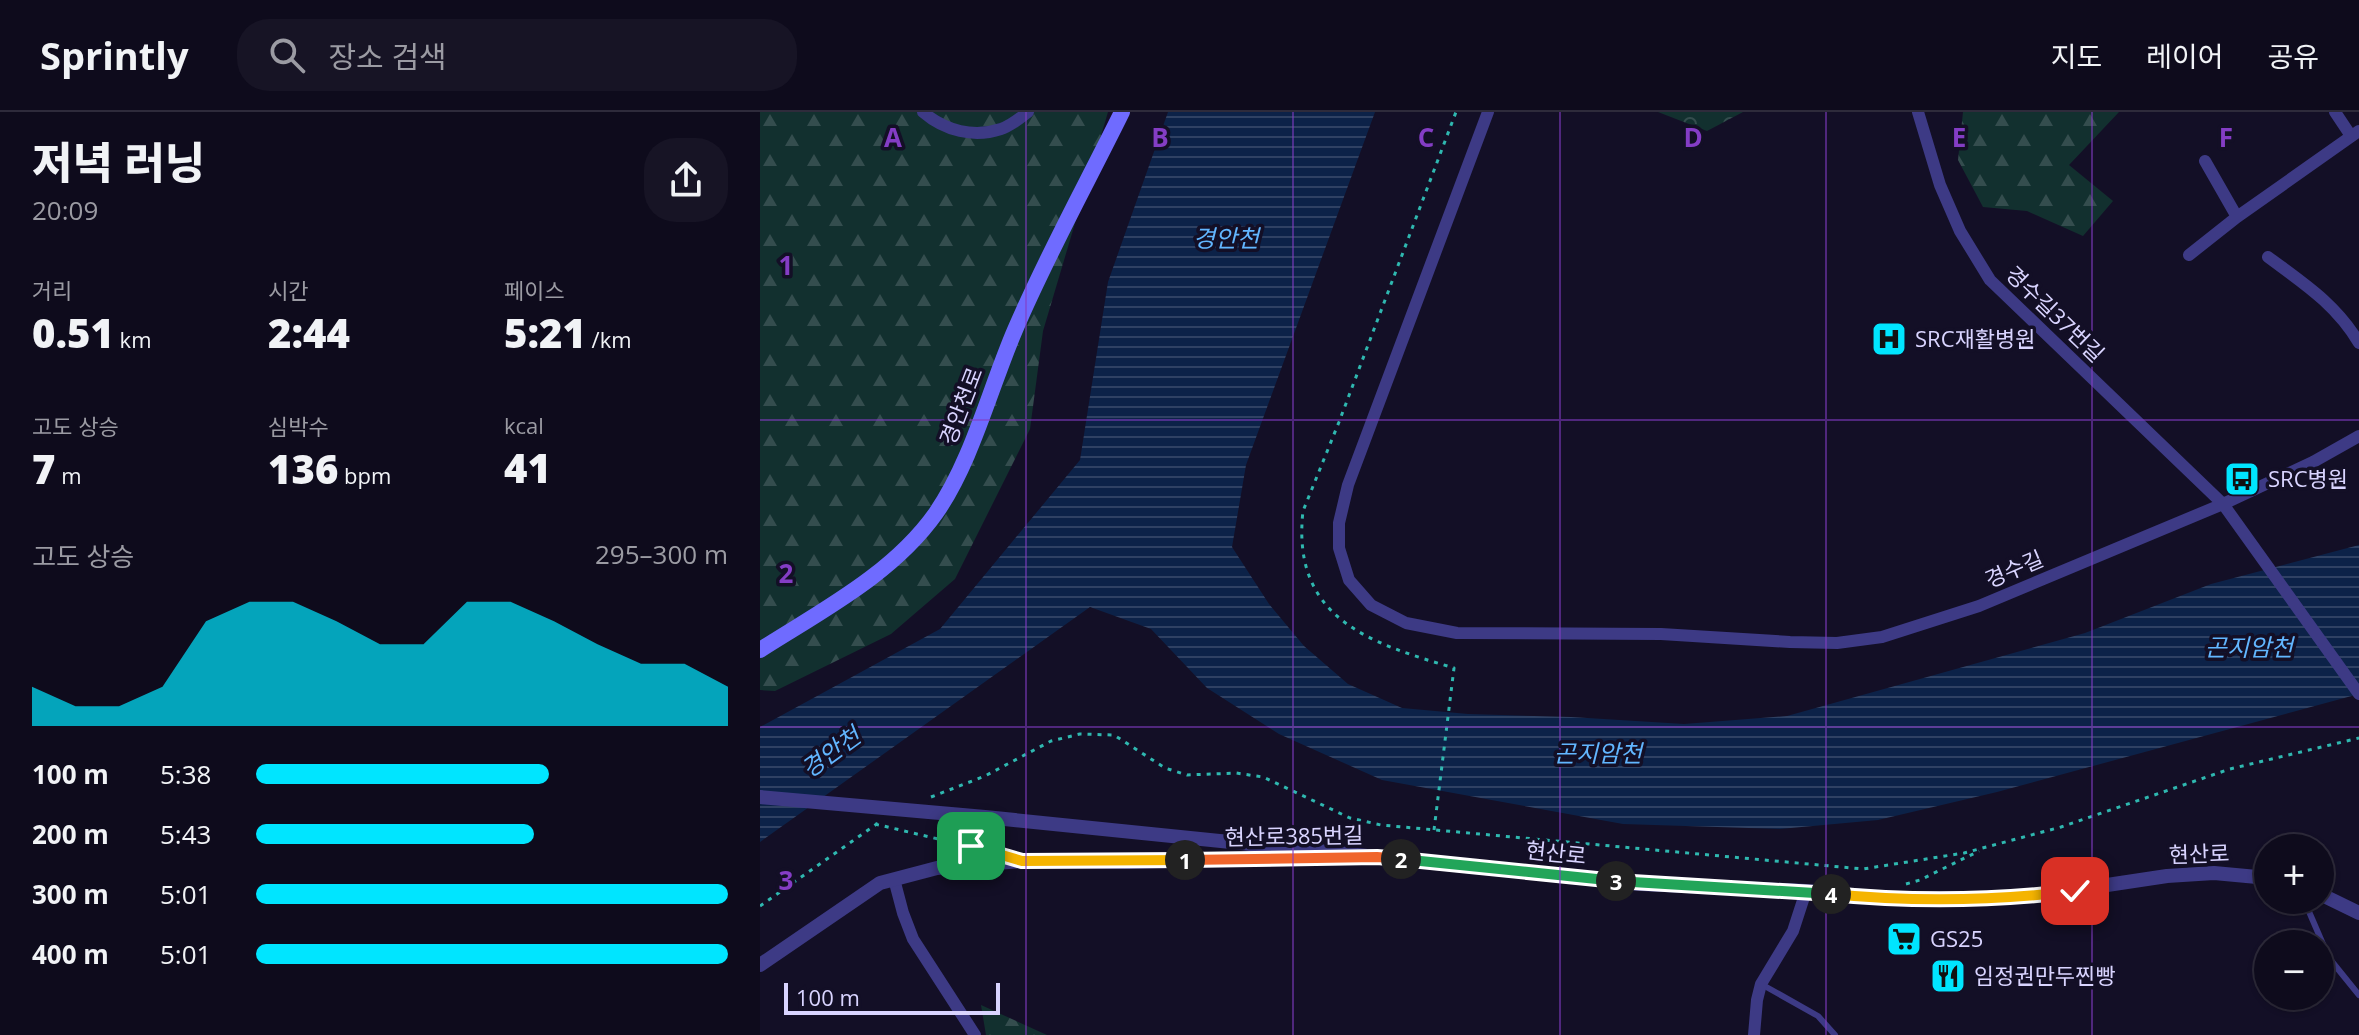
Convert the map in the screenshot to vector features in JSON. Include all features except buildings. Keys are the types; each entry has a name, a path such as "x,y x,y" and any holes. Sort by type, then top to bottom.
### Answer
{"main road":[{"name":"경안천로","path":"760,650 865,583 905,548 935,515 955,482 1044,264 1122,112"}],"street":[{"path":"923,112 954,130 977,134 1004,128 1028,112"},
{"name":"경수길","path":"1488,112 1348,485 1339,523 1339,548 1349,580 1371,605 1406,623 1457,633 1661,634 1837,643 1882,637 1979,606 2223,504 2313,462 2359,436"},
{"name":"경수길37번길","path":"1918,112 1940,185 1960,231 1990,280 2223,504 2359,694"},
{"path":"2189,255 2237,217 2355,134 2335,112"},
{"path":"2205,161 2237,217"},
{"path":"2268,257 2330,304 2349,325 2359,343"},
{"name":"현산로","path":"760,797 1641,884 1806,891 1885,898 2034,896 2167,876 2214,873 2254,877"},
{"name":"현산로385번길","path":"760,965 880,883 937,868 1022,861 1377,857"},
{"path":"894,879 913,939 975,1035"},
{"path":"1754,1035 1761,984 1793,931 1806,891"},
{"path":"2334,901 2359,913"}],"lane":[{"path":"2310,914 2329,958 2359,995"},
{"path":"1761,984 1818,1016 1835,1035"}],"path":[{"path":"1303,511 1456,112"},
{"path":"1434,830 1453,677"},
{"path":"923,801 985,776 1051,741 1080,734 1114,735 1165,768 1187,775 1236,773 1263,777 1350,818 1381,825 1863,869 1988,847 2061,827 2230,769 2359,738"},
{"path":"760,906 887,818"},
{"path":"875,824 984,850"},
{"path":"1906,883 1920,880 1988,847"}],"green space":[{"path":"760,112 1108,112 1043,331 1030,429 955,579 891,634 775,691 760,690"},
{"path":"1658,112 1743,112 1707,131"},
{"path":"1963,112 2119,112 2069,165 2113,201 2083,236 2027,211 1983,207 1958,160"},
{"path":"981,1005 1047,1035 986,1035"}],"water":[{"path":"1168,112 1375,112 1246,465 1232,547 1269,604 1304,646 1348,684 1402,708 1468,714 1684,724 1787,716 2085,633 2211,584 2359,545 2359,694 1997,792 1878,820 1780,829 1623,824 1382,780 1279,734 1207,688 1151,629 1090,607 760,842 760,727 940,629 1080,460 1108,282"}],"place":[{"name":"SRC재활병원","path":"1889,339"},
{"name":"SRC병원","path":"2242,479"},
{"name":"GS25","path":"1904,939"},
{"name":"임정권만두찐빵","path":"1948,976"}],"route":[{"path":"971,846 1022,861 1377,857 1641,884 1806,891 1885,898 1964,899 2075,891"}],"water label":[{"name":"경안천","path":"1226,239"},
{"name":"곤지암천","path":"2249,648"},
{"name":"경안천","path":"831,753"},
{"name":"곤지암천","path":"1598,754"}]}
